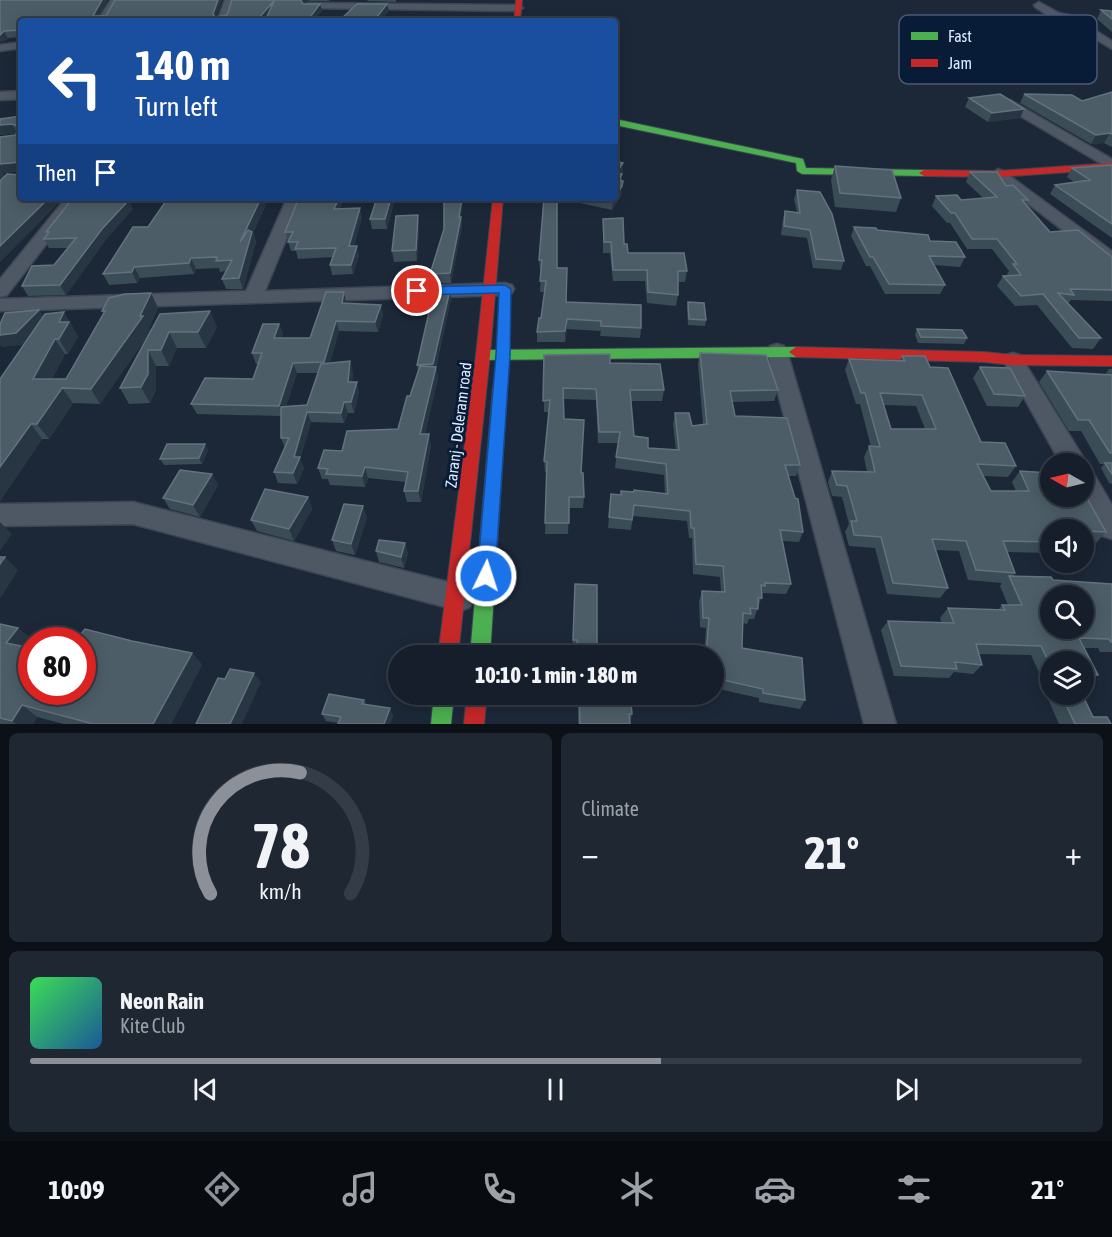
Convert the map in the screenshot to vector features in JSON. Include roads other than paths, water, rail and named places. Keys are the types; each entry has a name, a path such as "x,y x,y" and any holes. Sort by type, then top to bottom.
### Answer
{"main road":[{"path":"618,123 800,161 802,171 998,174 1112,165"},
{"name":"Zaranj - Deleram road","path":"449,645 483,355 501,289 498,201"},
{"path":"483,355 502,361 777,351 984,357 1013,360 1112,361"},
{"path":"481,645 502,361"},
{"path":"441,724 443,705"},
{"path":"474,724 476,705"}],"street":[{"path":"104,18 116,0"},
{"path":"223,18 231,0"},
{"path":"309,6 521,7"},
{"path":"1039,6 1054,15"},
{"path":"1097,36 1112,46"},
{"path":"0,48 18,45"},
{"path":"1010,105 1112,165"},
{"path":"998,174 1112,259"},
{"path":"0,291 72,201"},
{"path":"253,296 294,201"},
{"path":"0,305 501,289"},
{"path":"777,351 880,724"},
{"path":"1013,360 1068,453"},
{"path":"1094,497 1112,528"},
{"path":"0,515 133,513 455,597 484,598"}]}
